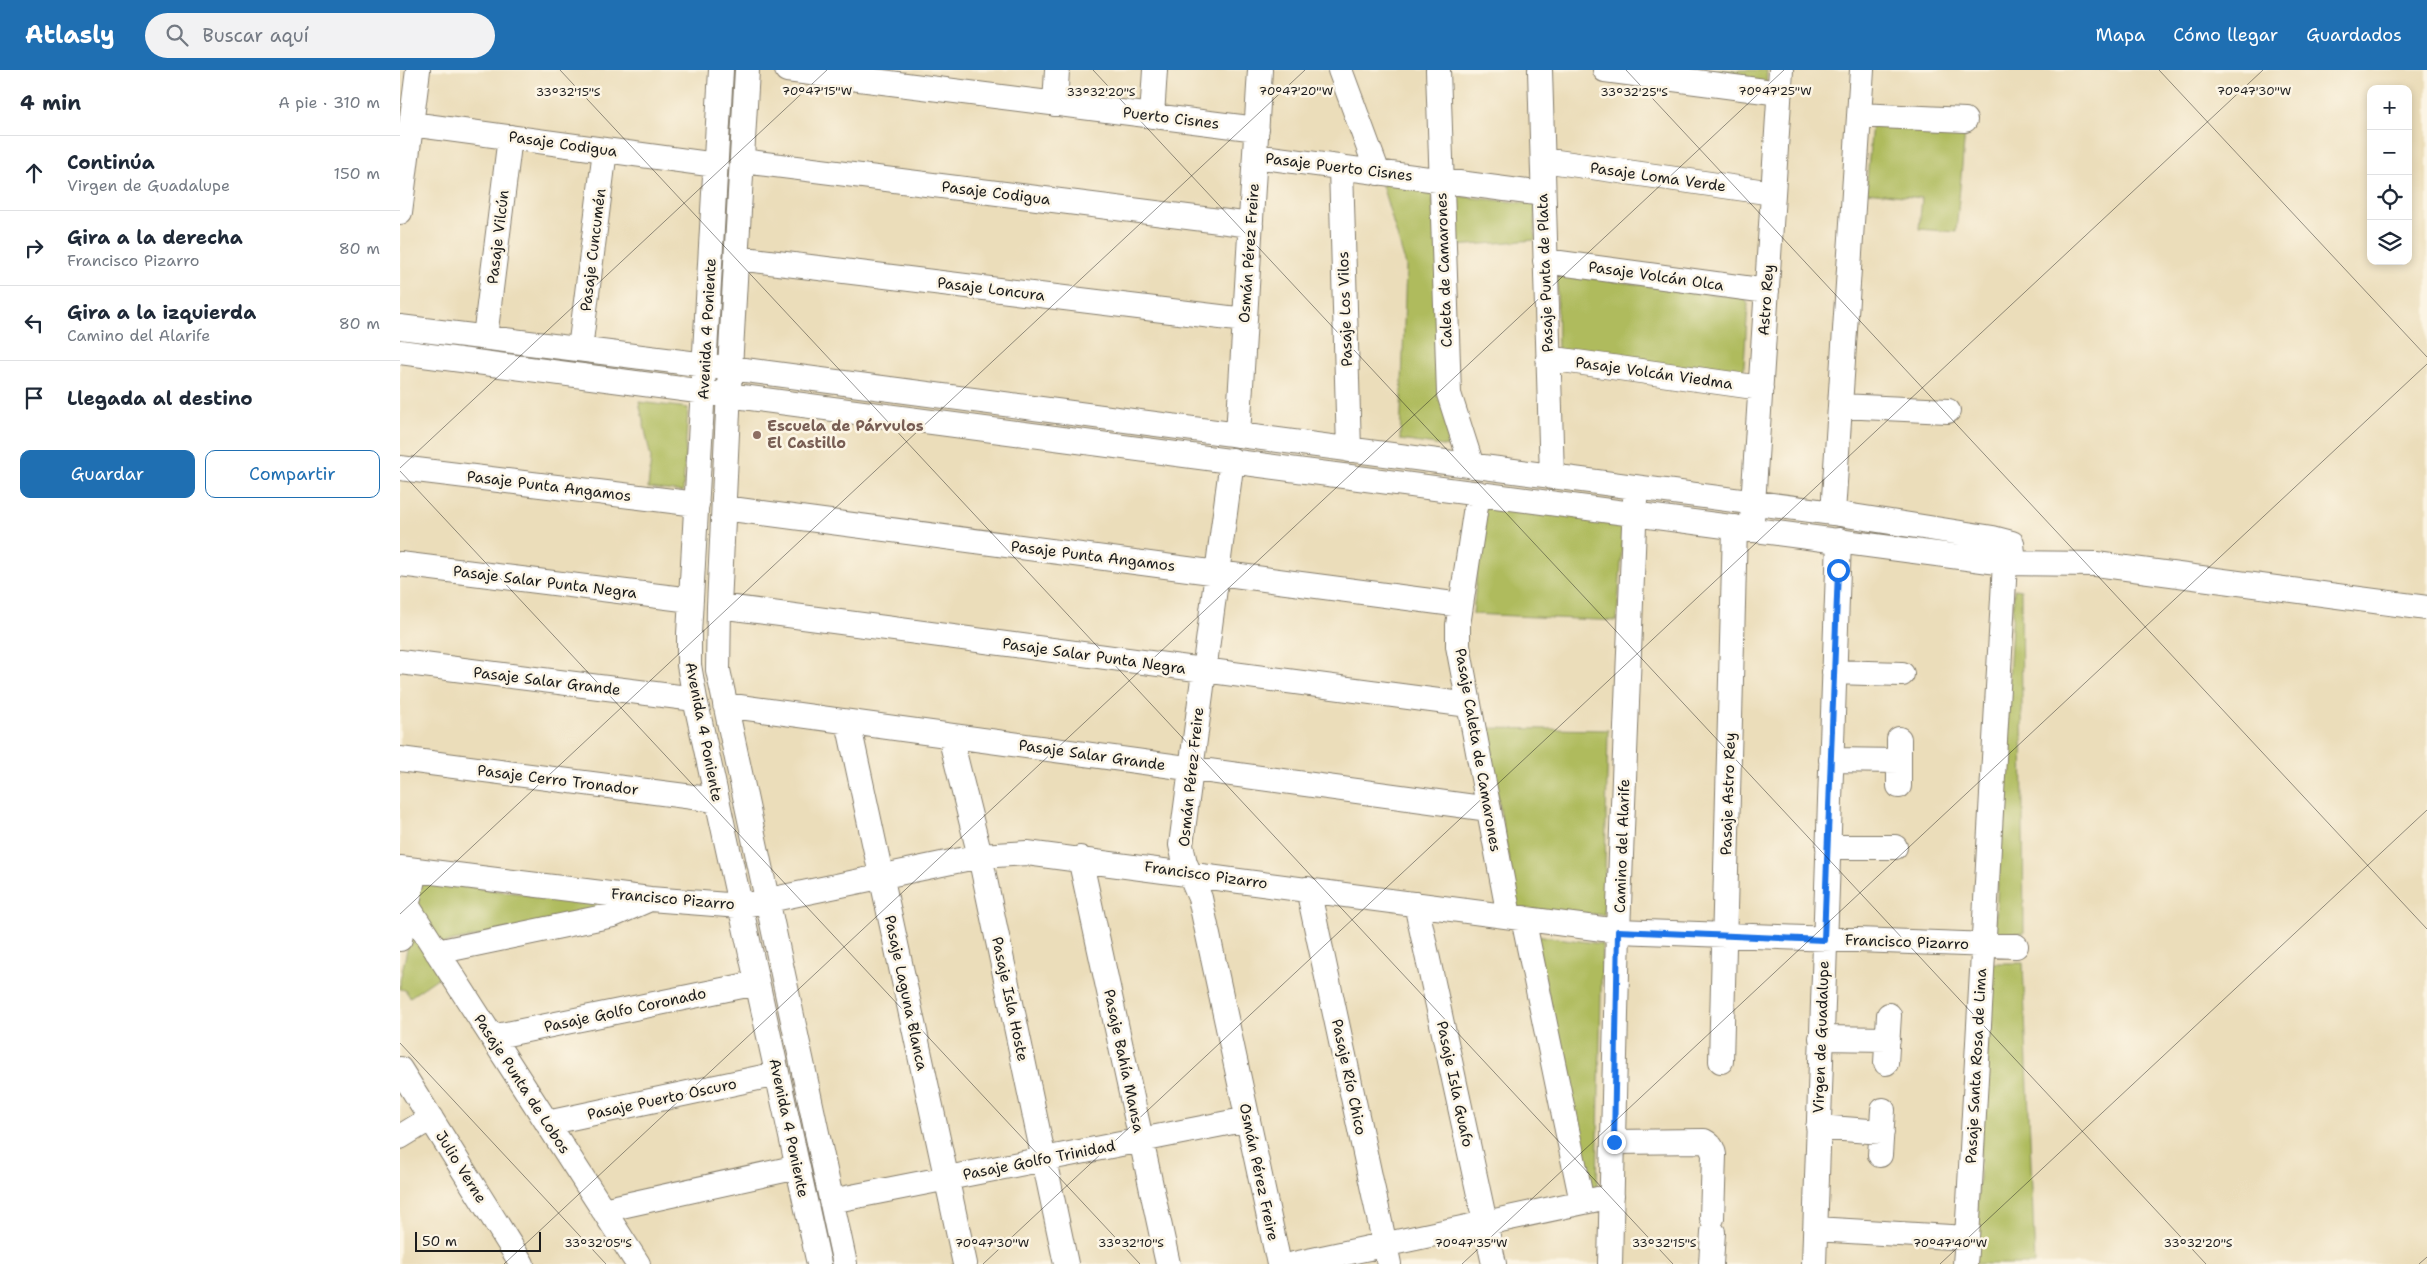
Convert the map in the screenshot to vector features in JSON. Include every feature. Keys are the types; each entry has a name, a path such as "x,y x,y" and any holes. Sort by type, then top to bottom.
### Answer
{"street":[{"path":"400,212 418,70"},
{"name":"Avenida 4 Poniente","path":"721,70 688,650 695,699 716,800 798,1167 816,1263"},
{"name":"Avenida 4 Poniente","path":"747,70 730,368 719,606 718,670 845,1264"},
{"name":"Puerto Cisnes","path":"787,70 957,81 1055,104 1256,129"},
{"path":"1055,104 1057,70"},
{"path":"1152,116 1155,70"},
{"name":"Osmán Pérez Freire","path":"1238,435 1260,70"},
{"path":"1340,70 1378,173"},
{"name":"Caleta de Camarones","path":"1438,70 1449,394 1472,466"},
{"name":"Pasaje Punta de Plata","path":"1540,70 1552,477"},
{"path":"1605,70 1781,81"},
{"path":"400,327 730,368 1753,504 1833,513 1862,70"},
{"name":"Astro Rey","path":"1743,528 1753,504 1781,81"},
{"path":"1859,115 1965,120"},
{"name":"Pasaje Codigua","path":"411,124 716,165"},
{"name":"Pasaje Vilcún","path":"485,337 510,137"},
{"name":"Pasaje Cuncumén","path":"580,349 606,150"},
{"name":"Pasaje Puerto Cisnes","path":"1255,156 1543,194"},
{"name":"Pasaje Loma Verde","path":"1543,160 1773,193"},
{"name":"Pasaje Codigua","path":"742,161 1251,224"},
{"name":"Pasaje Los Vilos","path":"1341,167 1349,450"},
{"name":"Pasaje Loncura","path":"736,258 1245,320"},
{"name":"Pasaje Volcán Olca","path":"1545,261 1767,291"},
{"path":"400,352 704,390 2005,563 2096,564 2427,608"},
{"name":"Pasaje Volcán Viedma","path":"1548,358 1760,388"},
{"path":"1840,406 1948,411"},
{"name":"Osmán Pérez Freire","path":"1232,460 1181,837 1182,853 1200,898 1279,1264"},
{"name":"Pasaje Punta Angamos","path":"400,468 697,504"},
{"name":"Camino del Alarife","path":"1610,1264 1618,931 1635,488"},
{"name":"Pasaje Caleta de Camarones","path":"1478,493 1458,646 1489,809 1582,1202"},
{"name":"Pasaje Punta Angamos","path":"724,508 1462,604"},
{"name":"Pasaje Santa Rosa de Lima","path":"1833,513 1993,538 2012,543 2013,554 2005,563 1965,1264"},
{"name":"Pasaje Astro Rey","path":"1721,1061 1724,936 1743,528"},
{"name":"Virgen de Guadalupe","path":"1814,1264 1839,540"},
{"name":"Pasaje Salar Punta Negra","path":"400,564 691,600"},
{"name":"Pasaje Salar Punta Negra","path":"719,606 1469,705"},
{"name":"Pasaje Salar Grande","path":"400,662 695,699"},
{"path":"1834,672 1902,674"},
{"name":"Pasaje Salar Grande","path":"725,705 1489,809"},
{"name":"Pasaje Laguna Blanca","path":"848,722 966,1264"},
{"name":"Pasaje Isla Hoste","path":"950,736 980,856 1066,1264"},
{"path":"1831,760 1899,750 1899,786"},
{"name":"Pasaje Cerro Tronador","path":"400,759 716,800"},
{"path":"1828,847 1895,848"},
{"name":"Francisco Pizarro","path":"407,869 650,899 740,906 980,856 1027,853 1080,858 1618,931 2016,946"},
{"name":"Pasaje Bahía Mansa","path":"1080,858 1168,1264"},
{"path":"400,939 407,904 407,869"},
{"name":"Pasaje Río Chico","path":"1308,889 1387,1254"},
{"path":"437,952 613,915 650,899"},
{"name":"Pasaje Punta de Lobos","path":"407,904 638,1264"},
{"name":"Pasaje Isla Guafo","path":"1416,904 1494,1264"},
{"name":"Pasaje Golfo Coronado","path":"492,1037 757,983"},
{"path":"1886,1063 1889,1015"},
{"path":"1821,1038 1888,1039"},
{"name":"Julio Verne","path":"400,1070 522,1264"},
{"name":"Pasaje Puerto Oscuro","path":"547,1123 777,1074"},
{"path":"400,1137 431,1118"},
{"name":"Pasaje Golfo Trinidad","path":"831,1201 1248,1119"},
{"path":"1818,1127 1881,1132"},
{"path":"1614,1142 1704,1141 1713,1150 1711,1264"},
{"path":"603,1210 798,1167"},
{"path":"1294,1264 1387,1254 1485,1223 1612,1196"},
{"path":"1815,1229 1967,1238"}],"green space":[{"path":"1674,70 1767,70 1766,87"},
{"path":"1872,123 1965,132 1956,232 1919,229 1922,198 1866,192"},
{"path":"1385,182 1431,187 1464,449 1400,440 1406,266 1382,185"},
{"path":"1456,196 1535,204 1535,240 1456,246"},
{"path":"1557,274 1744,298 1748,304 1743,380 1558,353"},
{"path":"639,402 688,408 683,492 648,488 651,458"},
{"path":"1483,501 1624,521 1617,621 1473,614"},
{"path":"2014,589 2021,590 2024,933 1995,934"},
{"path":"1486,728 1608,730 1604,915 1517,908"},
{"path":"419,880 619,907 440,944 418,908"},
{"path":"412,928 445,973 410,997 405,990 400,989 400,980"},
{"path":"1535,935 1602,944 1597,1187 1591,1188"},
{"path":"1991,963 2023,963 2035,1264 1974,1264"}],"place":[{"name":"Escuela de Párvulos El Castillo","path":"757,435"}],"route":[{"path":"1614,1142 1618,931 1824,940 1838,570"}]}
